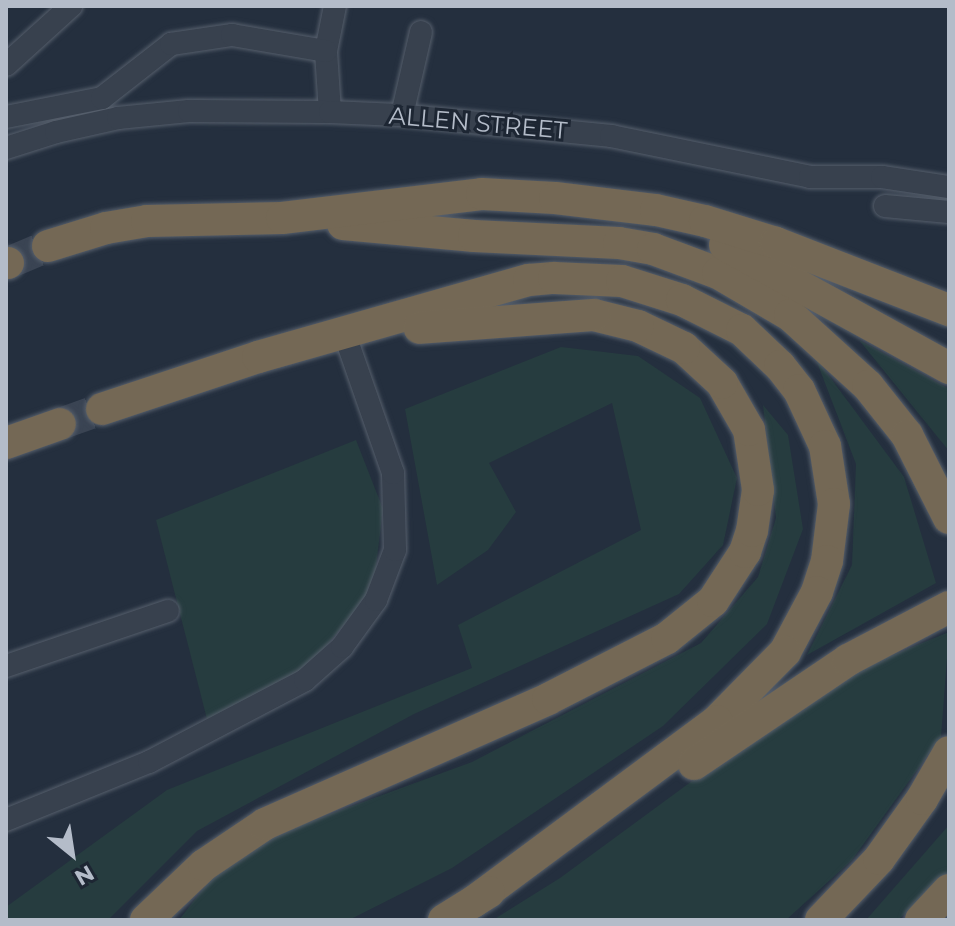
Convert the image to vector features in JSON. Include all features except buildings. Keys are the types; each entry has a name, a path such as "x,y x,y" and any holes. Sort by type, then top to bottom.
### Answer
{"highway":[{"path":"48,246 126,223 282,218 482,194 656,210 745,233 949,310"},
{"path":"596,203 738,250 949,368"},
{"path":"282,218 474,236 619,243 653,249 718,273 790,315 868,386 907,435 949,518"},
{"path":"102,409 224,367 345,335 529,280 585,277 622,281 682,300 742,330 780,366 799,390 825,446 834,504 827,561 817,592 785,652 717,721 473,902"},
{"path":"146,920 204,865 265,824 548,699 667,638 699,615 724,588 752,531 757,470 742,413 711,371 663,336 594,315 535,317 345,335"},
{"path":"6,443 60,424"},
{"path":"444,920 653,792 837,667 949,607"},
{"path":"821,920 879,859 944,762"},
{"path":"921,920 949,890"}],"street":[{"path":"6,65 71,6"},
{"path":"330,112 326,51 335,6"},
{"path":"402,115 421,32"},
{"path":"6,117 102,98 171,44 232,35 326,51"},
{"name":"ALLEN STREET","path":"6,148 56,132 118,118 189,111 330,112 402,115 611,136 810,177 882,177 949,187"},
{"path":"885,206 949,212"},
{"path":"6,820 149,762 305,680 342,647 376,600 395,550 393,473 345,335"},
{"path":"6,666 168,611"}],"green space":[{"path":"859,340 949,389 949,451"},
{"path":"561,347 638,356 700,398 737,478 723,545 679,594 414,714 197,831 108,920 6,920 6,907 167,790 472,668 458,625 641,530 612,403 489,463 516,512 488,550 437,585 405,409"},
{"path":"815,357 904,477 936,583 807,655 852,565 856,464"},
{"path":"763,405 788,435 803,529 767,624 663,726 452,868 349,920 179,920 210,880 276,834 472,762 701,643 758,577 776,518"},
{"path":"356,440 383,509 373,591 302,674 208,723 156,520"},
{"path":"949,632 941,737 852,860 786,920 493,920 560,878 722,759 866,666"},
{"path":"949,825 949,873 898,920 866,920"}],"tunnel":[{"path":"8,263 48,246"},
{"path":"60,424 102,409"}]}
